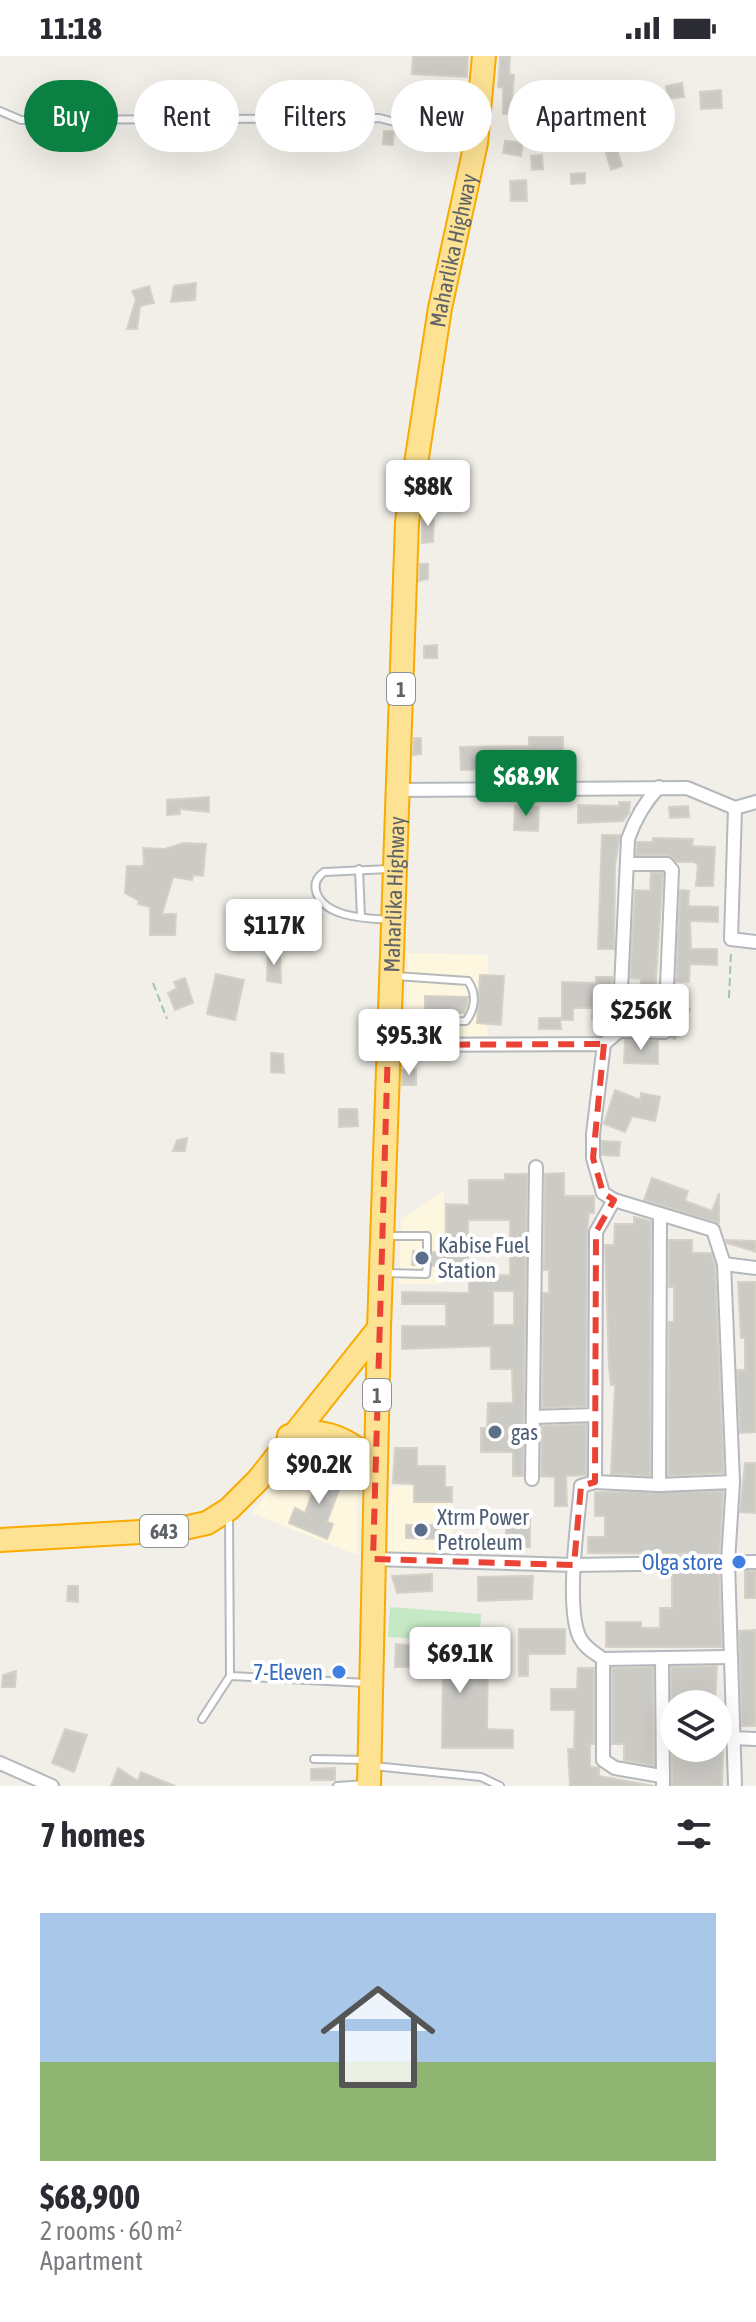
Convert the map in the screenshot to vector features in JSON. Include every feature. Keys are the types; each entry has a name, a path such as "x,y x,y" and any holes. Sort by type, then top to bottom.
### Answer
{"highway":[{"name":"Maharlika Highway","path":"482,80 484,56"},
{"name":"Maharlika Highway","path":"370,1774 375,1463 407,522 440,308 474,152"},
{"name":"643","path":"0,1540 187,1529 207,1523 229,1509 258,1480 289,1436 379,1328"},
{"path":"289,1436 311,1431 329,1434 359,1449 375,1463"}],"street":[{"path":"397,790 659,787 687,788 735,808 756,802"},
{"path":"619,1031 628,839 640,818 641,806 659,787"},
{"path":"735,808 731,939 756,942"},
{"path":"388,1045 604,1044 619,1031 665,1032 672,870 667,864 627,864"},
{"path":"604,1044 593,1158 603,1193 614,1200 713,1230 724,1264 733,1482 728,1562 729,1690"},
{"path":"532,1479 536,1167"},
{"path":"595,1482 596,1232 614,1200"},
{"path":"659,1485 660,1214"},
{"path":"724,1264 756,1268"},
{"path":"533,1417 595,1415"},
{"path":"728,1657 603,1659 579,1637 575,1617 574,1565 581,1486 595,1482 659,1485 733,1482"},
{"path":"373,1559 574,1565 756,1562"},
{"path":"603,1659 603,1760 615,1768 662,1781 662,1658"},
{"path":"732,1738 756,1739"},
{"path":"732,1750 735,1786"},
{"path":"0,1763 52,1786"}],"lane":[{"path":"0,111 21,120 379,118 391,121"},
{"path":"359,869 361,917"},
{"path":"392,921 335,911 323,903 315,887 318,877 324,872 394,869"},
{"path":"389,1022 466,1021 471,1014 474,994 468,981 390,976"},
{"path":"382,1236 427,1236 427,1252"},
{"path":"381,1273 426,1274 427,1265"},
{"path":"202,1719 230,1676 229,1509"},
{"path":"230,1676 371,1683"},
{"path":"314,1759 370,1774 481,1777 500,1786"},
{"path":"337,1786 370,1774"}],"path":[{"path":"729,998 731,939"},
{"path":"153,983 167,1019"}],"highlighted area":[{"path":"604,1044 593,1158 603,1193 614,1200 596,1232 595,1482 581,1486 574,1565 373,1559 388,1045"}],"shaded area":[{"path":"408,953 488,955 487,1036 406,1036"},
{"path":"444,1190 442,1284 399,1284 401,1220"},
{"path":"297,1454 358,1477 357,1555 252,1513"},
{"path":"453,1485 452,1553 389,1553 390,1487"}],"green space":[{"path":"390,1607 481,1614 479,1643 388,1637"}],"building":[{"path":"413,56 468,56 467,77 412,74"},
{"path":"500,56 510,56 509,74 514,75 514,80 508,80 508,114 503,114 503,88 498,87"},
{"path":"682,83 684,97 675,98 675,84"},
{"path":"721,90 722,108 701,109 700,92"},
{"path":"384,131 391,131 391,145 383,144"},
{"path":"505,141 508,141 508,152 522,152 521,156 503,153"},
{"path":"618,152 622,166 611,170 606,153"},
{"path":"542,155 543,169 532,170 531,156"},
{"path":"585,173 585,183 571,184 571,174"},
{"path":"526,180 527,201 511,201 510,181"},
{"path":"196,283 195,300 171,302 174,286"},
{"path":"149,286 154,303 140,306 137,329 127,329 136,299 132,291"},
{"path":"422,514 434,514 433,542 422,543"},
{"path":"420,564 428,564 428,579 419,581"},
{"path":"437,645 437,658 424,658 424,646"},
{"path":"529,737 563,737 563,777 547,778 546,761 516,761 517,769 461,770 460,747 529,746"},
{"path":"414,738 421,738 421,754 413,755"},
{"path":"209,797 209,812 179,809 180,814 167,815 167,800"},
{"path":"619,802 630,802 629,813 623,821 578,823 578,805 619,806"},
{"path":"515,806 539,807 538,831 514,830"},
{"path":"688,806 689,817 670,818 669,807"},
{"path":"602,835 620,835 615,865 614,949 598,949"},
{"path":"653,838 693,839 692,846 715,847 713,886 696,886 698,865 694,862 677,862 668,855 636,855 637,842 653,842"},
{"path":"183,843 206,844 203,876 193,875 192,880 173,877 162,914 176,914 175,935 150,935 150,907 138,904 139,901 125,893 127,866 144,866 143,848 165,849"},
{"path":"651,873 663,873 654,1008 640,1007 641,979 630,978 635,890 650,891"},
{"path":"680,890 689,891 688,906 718,907 718,922 690,921 691,949 717,949 717,965 690,964 689,982 676,981"},
{"path":"280,950 281,983 267,981 268,951"},
{"path":"216,974 244,980 235,1020 207,1014"},
{"path":"480,975 504,976 501,1025 477,1023"},
{"path":"596,977 612,977 611,998 606,998 605,1019 592,1018 593,1008 573,1008 573,1020 562,1020 562,982 596,983"},
{"path":"185,978 193,1003 175,1010 168,993 177,988 174,982"},
{"path":"425,996 468,997 464,1013 425,1012"},
{"path":"681,1005 690,1009 675,1039 672,1038 675,1018"},
{"path":"539,1018 560,1018 561,1029 539,1029"},
{"path":"625,1040 658,1041 658,1064 624,1063"},
{"path":"271,1053 283,1054 284,1073 271,1072"},
{"path":"416,1069 416,1085 402,1085 402,1070"},
{"path":"615,1090 640,1100 641,1093 660,1097 655,1121 632,1116 625,1132 604,1124"},
{"path":"339,1109 357,1109 358,1126 339,1127"},
{"path":"187,1138 185,1151 173,1151 177,1140"},
{"path":"602,1141 620,1142 619,1156 602,1155"},
{"path":"564,1173 564,1196 594,1196 594,1213 589,1213 587,1232 586,1406 542,1408 543,1293 549,1293 549,1270 544,1270 545,1174"},
{"path":"505,1174 527,1174 523,1476 513,1476 513,1452 481,1452 481,1428 487,1428 488,1403 512,1403 513,1400 512,1369 491,1369 491,1346 402,1349 402,1326 446,1326 446,1304 402,1304 402,1292 469,1293 469,1276 510,1275 510,1220 468,1220 468,1272 446,1272 446,1266 433,1266 428,1259 421,1265 412,1265 413,1251 421,1252 426,1258 433,1252 446,1252 446,1204 469,1205 469,1180 505,1180","holes":["493,1291 514,1291 514,1325 493,1325"]},
{"path":"652,1178 688,1191 685,1201 712,1211 719,1193 719,1223 644,1200"},
{"path":"634,1217 651,1221 650,1476 611,1474 615,1385 611,1385 609,1367 605,1245 614,1245 615,1224 634,1224"},
{"path":"669,1240 692,1240 692,1253 711,1253 715,1266 724,1473 668,1476 669,1322 674,1322 674,1287 669,1287"},
{"path":"726,1240 756,1241 756,1252 727,1243"},
{"path":"738,1282 756,1282 756,1432 740,1433 737,1370 745,1370 745,1338 741,1338"},
{"path":"586,1424 586,1475 566,1476 567,1506 555,1506 555,1477 541,1476 542,1426"},
{"path":"395,1448 417,1448 417,1466 445,1466 445,1487 452,1487 452,1502 414,1502 414,1484 393,1483"},
{"path":"745,1463 756,1463 756,1513 740,1512"},
{"path":"320,1471 343,1479 327,1522 333,1524 327,1539 289,1523 295,1508 305,1513"},
{"path":"723,1491 720,1554 588,1553 588,1537 605,1537 605,1516 595,1516 595,1492"},
{"path":"506,1513 530,1513 530,1547 506,1547"},
{"path":"406,1525 438,1525 437,1539 406,1538"},
{"path":"745,1571 756,1571 756,1598 745,1598"},
{"path":"672,1572 719,1572 722,1647 606,1647 606,1622 641,1622 641,1628 660,1628 660,1608 672,1608"},
{"path":"432,1574 432,1591 397,1593 392,1576"},
{"path":"533,1576 532,1599 478,1601 478,1577"},
{"path":"68,1586 78,1586 78,1602 67,1601"},
{"path":"519,1629 565,1629 565,1654 528,1654 528,1676 519,1676"},
{"path":"756,1630 756,1726 742,1726 739,1631"},
{"path":"396,1644 488,1652 487,1729 513,1730 513,1748 442,1748 443,1667 395,1667"},
{"path":"717,1666 716,1690 671,1690 671,1667"},
{"path":"653,1667 654,1766 624,1760 624,1744 612,1744 612,1668"},
{"path":"578,1668 594,1668 594,1744 590,1744 590,1767 599,1768 599,1776 654,1786 570,1786 568,1749 574,1749 575,1710 551,1710 551,1689 577,1689"},
{"path":"16,1671 15,1687 2,1687 3,1675"},
{"path":"65,1729 87,1735 74,1772 52,1763"},
{"path":"672,1762 723,1762 722,1786 672,1786"},
{"path":"118,1768 138,1781 141,1772 175,1786 111,1786"},
{"path":"335,1768 335,1780 311,1780 311,1769"}],"place":[{"name":"Kabise Fuel Station","path":"422,1258"},
{"name":"gas","path":"495,1432"},
{"name":"Xtrm Power Petroleum","path":"421,1530"},
{"name":"Olga store","path":"739,1562"},
{"name":"7-Eleven","path":"339,1672"}]}
